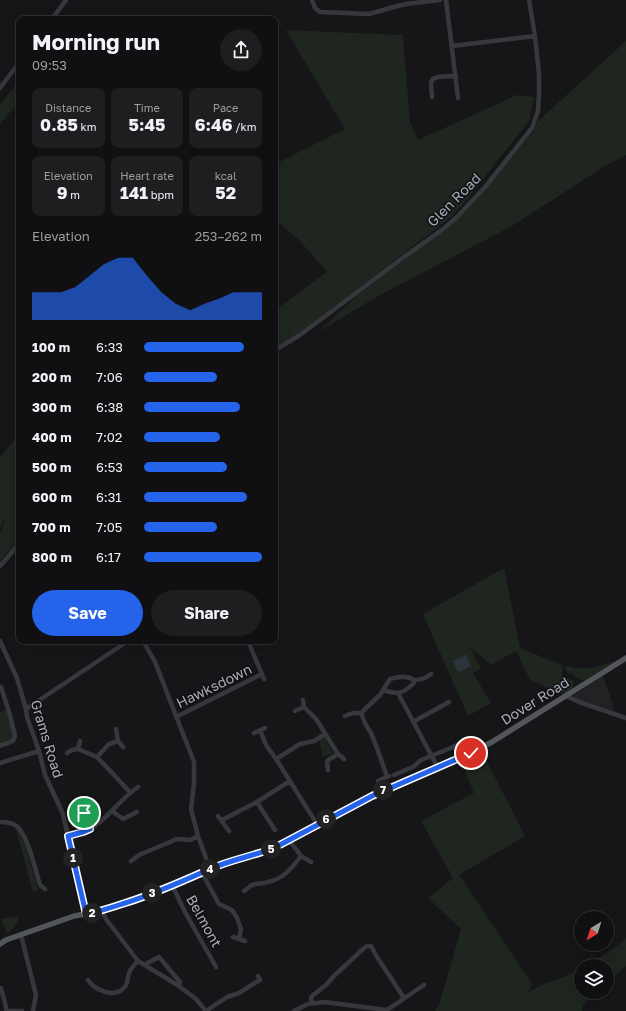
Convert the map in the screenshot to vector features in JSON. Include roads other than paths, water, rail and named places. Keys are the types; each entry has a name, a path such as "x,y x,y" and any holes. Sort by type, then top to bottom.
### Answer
{"main road":[{"name":"Dover Road","path":"0,944 6,940 74,916 102,911 134,900 210,869 262,853 372,796 438,768 492,742 626,658"}],"street":[{"path":"54,16 66,0"},
{"path":"312,0 315,8 320,12 369,14 422,1 440,0"},
{"path":"446,0 458,98"},
{"name":"Glen Road","path":"278,348 300,335 456,218 485,186 532,128 538,110 539,74 535,36 528,0"},
{"path":"452,46 535,36"},
{"path":"0,88 16,67"},
{"path":"432,97 432,79 456,76"},
{"path":"0,566 16,547"},
{"name":"Grams Road","path":"0,641 18,678 27,717 39,751 45,775 63,814 86,914"},
{"path":"26,709 124,644"},
{"name":"Hawksdown","path":"145,644 155,662 194,762 194,783 191,809 198,836 210,869"},
{"name":"Hawksdown","path":"176,717 263,676 249,644"},
{"path":"390,776 370,731 363,721 362,713 380,694 390,679 400,676 414,680 422,679 431,674"},
{"path":"383,690 393,693 402,693 414,683 414,680"},
{"path":"0,746 13,741 16,736 1,687"},
{"path":"398,693 438,768"},
{"path":"566,696 626,718"},
{"path":"303,700 304,707 316,719 338,754 344,759"},
{"path":"413,722 449,702"},
{"path":"295,710 304,707"},
{"path":"345,716 353,713 362,713"},
{"path":"254,732 265,728"},
{"path":"116,729 118,741 123,748"},
{"path":"260,730 266,745 317,824"},
{"path":"276,759 300,744 314,741 325,734"},
{"path":"378,781 413,767 421,760 453,747 469,738"},
{"path":"78,749 80,741"},
{"path":"97,757 109,744 118,741"},
{"path":"67,753 78,749 97,757 130,792"},
{"path":"0,763 39,751"},
{"path":"328,770 328,760 338,754"},
{"path":"230,831 220,818 256,802 290,781"},
{"path":"68,836 83,832 96,825 130,792 138,787"},
{"path":"256,802 274,822 276,830"},
{"path":"112,811 123,819"},
{"path":"123,819 138,812"},
{"path":"84,813 90,829"},
{"path":"122,825 123,819"},
{"path":"0,822 14,824 22,832 27,842 40,885 44,889"},
{"path":"131,861 138,855 177,839 190,840 198,836"},
{"path":"289,840 301,856 311,862"},
{"path":"244,890 252,885 270,882 286,874 301,856"},
{"path":"202,873 219,904 232,910 237,918 241,928 239,939"},
{"name":"Belmont","path":"172,885 185,912 216,966"},
{"path":"214,907 219,904"},
{"path":"102,911 106,919 138,961 179,986 196,999 206,1011 227,997 239,993 260,980 258,976"},
{"path":"21,935 36,995 33,1011"},
{"path":"234,937 245,941"},
{"path":"312,1003 312,996 326,985 367,946 371,946 404,998"},
{"path":"144,965 159,957 180,982 179,986"},
{"path":"88,980 91,985 102,991 118,992 124,988 131,969 138,961"},
{"path":"294,1011 312,1003 324,1002 387,1010 424,985"},
{"path":"1,988 6,1011 22,1011"}]}
